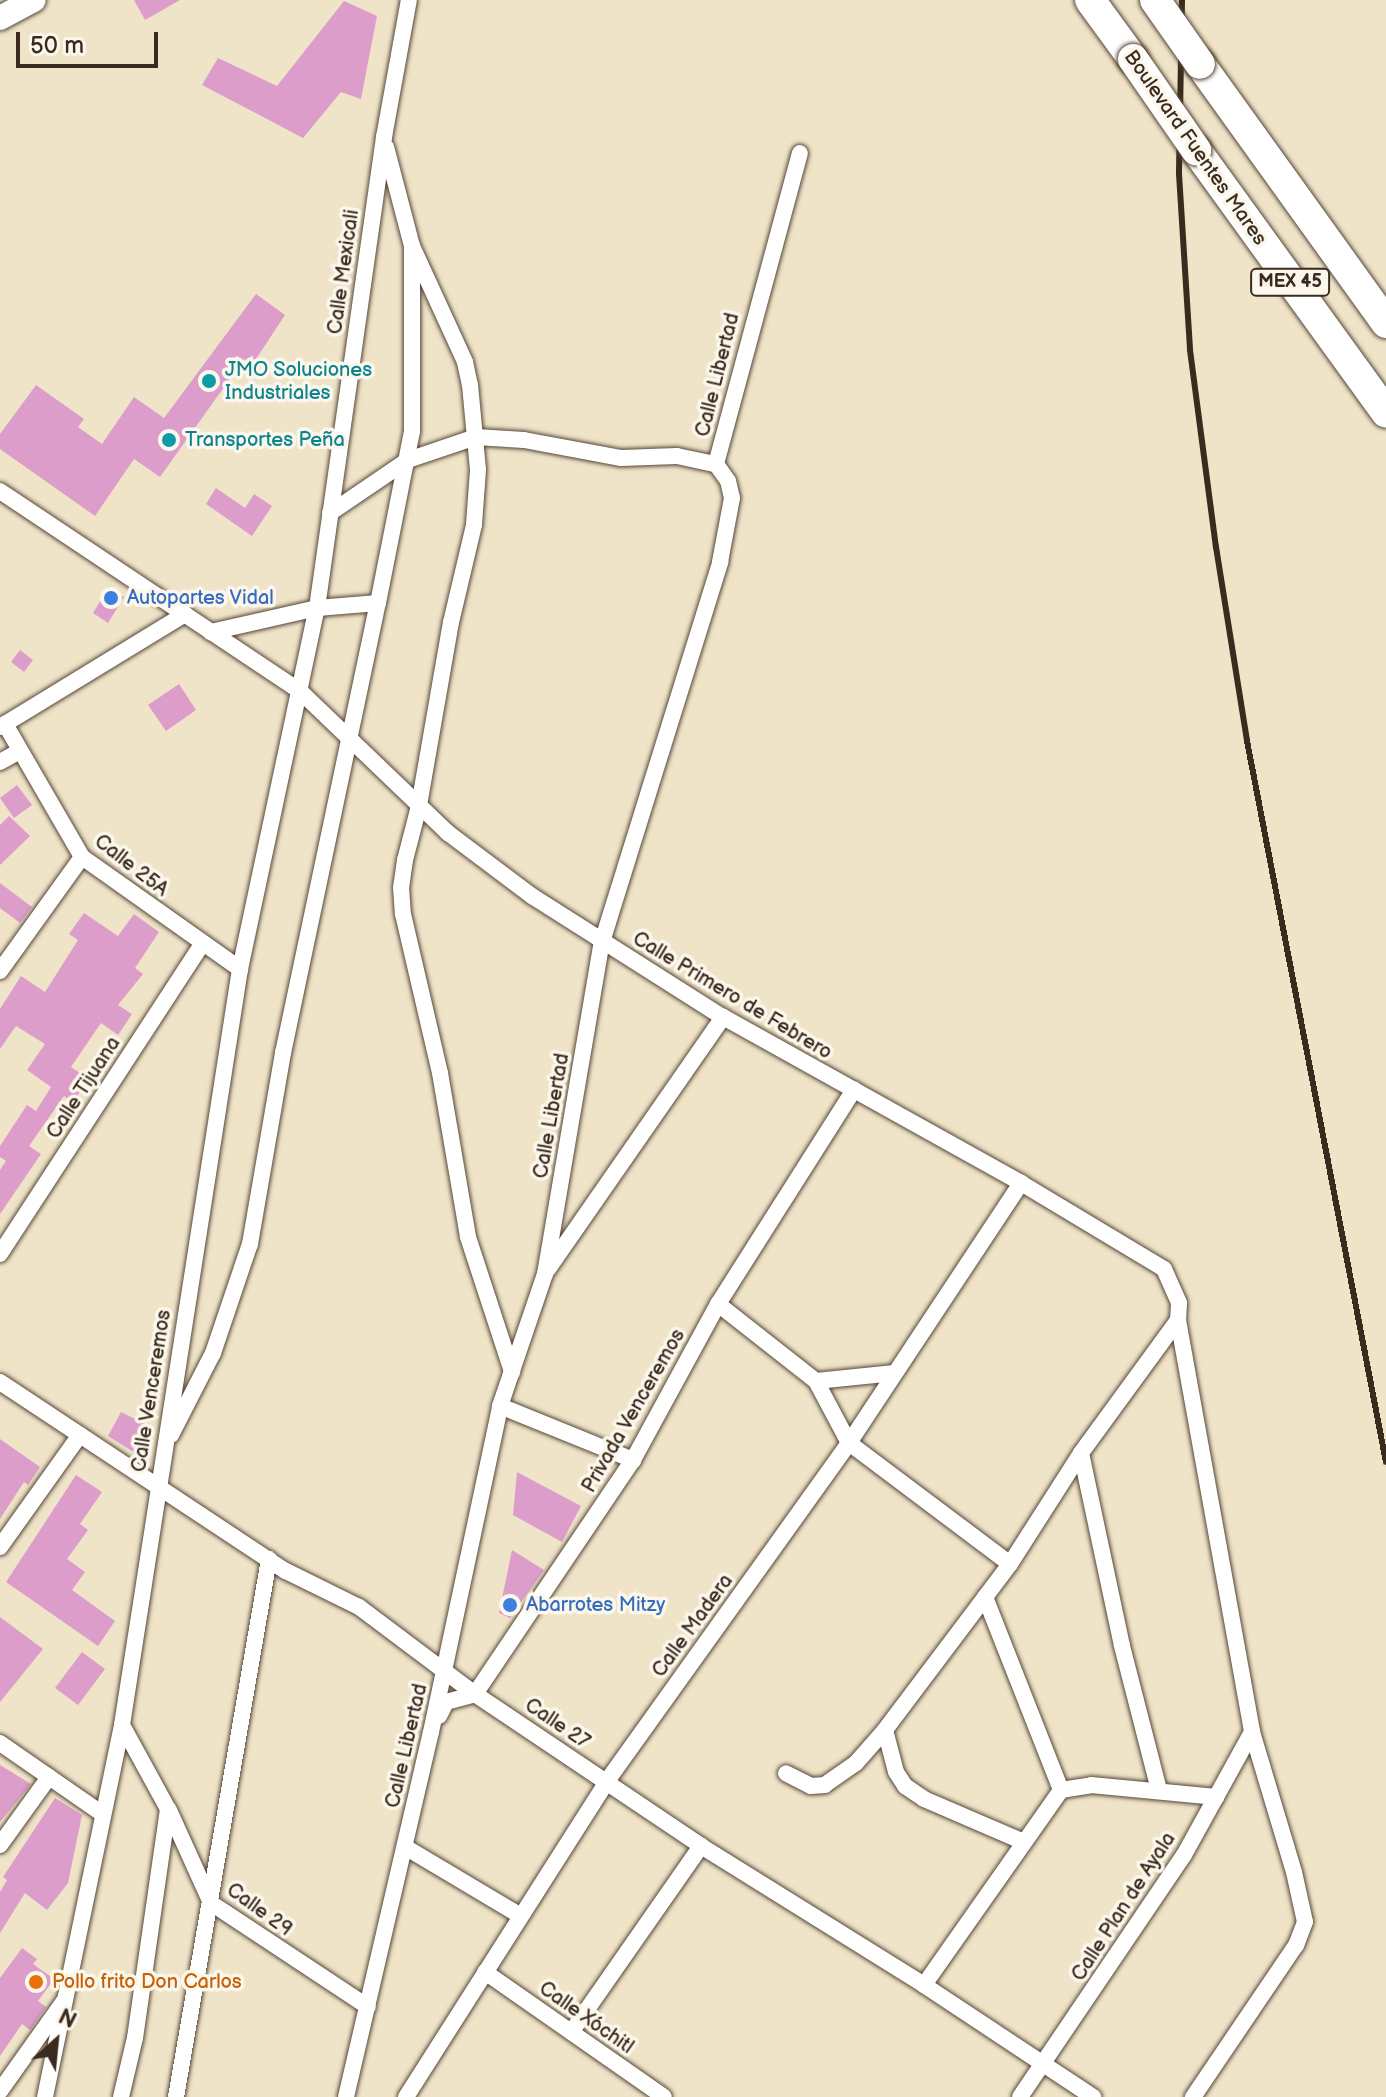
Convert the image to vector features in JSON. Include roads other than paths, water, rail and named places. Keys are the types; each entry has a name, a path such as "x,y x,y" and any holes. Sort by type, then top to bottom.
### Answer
{"highway":[{"name":"Boulevard Fuentes Mares","path":"1090,0 1386,412"},
{"name":"MEX 45","path":"1155,0 1386,323"}],"street":[{"path":"0,18 34,0"},
{"name":"Calle Mexicali","path":"301,692 317,608 384,137 409,0"},
{"path":"384,137 412,246 465,362 476,437 474,525 451,622 419,806 401,887 407,942 440,1073 468,1237 512,1372"},
{"name":"Calle Libertad","path":"346,2097 431,1732 500,1406 545,1274 602,942 720,562 732,498 728,481 716,464 800,153"},
{"path":"164,1450 217,1341 250,1244 283,1053 408,460 412,432 412,246"},
{"path":"330,513 408,460 476,437 524,440 621,458 677,456 716,464"},
{"name":"Calle Primero de Febrero","path":"0,491 301,692 419,806 483,861 602,942 723,1017 1148,1256 1164,1269 1174,1287 1178,1320"},
{"path":"211,632 317,608 378,603"},
{"path":"2,726 185,614"},
{"name":"Calle Venceremos","path":"45,2097 69,1993 101,1813 122,1725 240,969 301,692"},
{"name":"Calle 25A","path":"2,726 82,857 240,969"},
{"path":"0,762 20,751"},
{"path":"0,971 82,857"},
{"name":"Calle Tijuana","path":"0,1254 202,944"},
{"path":"545,1274 723,1017"},
{"name":"Privada Venceremos","path":"431,1732 446,1702 475,1694 633,1460 718,1304 854,1090"},
{"name":"Calle Madera","path":"406,2097 607,1781 849,1443 1021,1183"},
{"path":"718,1304 816,1381 849,1443 1010,1564"},
{"path":"786,1773 811,1786 825,1785 856,1763 885,1730 1010,1564 1081,1453 1178,1320"},
{"path":"1178,1320 1252,1732 1294,1872 1305,1922 1296,1945 1193,2097"},
{"path":"816,1381 895,1373"},
{"name":"Calle 27","path":"0,1382 299,1579 359,1607 475,1694 701,1846 924,1985 1093,2097"},
{"path":"500,1406 633,1460"},
{"path":"0,1547 80,1435"},
{"path":"1081,1453 1122,1646 1159,1790"},
{"path":"176,2097 269,1559"},
{"path":"985,1597 1061,1790"},
{"name":"Calle 29","path":"122,1725 168,1809 211,1903 368,2007"},
{"path":"885,1730 896,1772 905,1786 924,1799 1024,1842"},
{"name":"Calle Plan de Ayala","path":"1020,2097 1184,1855 1252,1732"},
{"path":"0,1743 101,1813"},
{"path":"0,1845 49,1777"},
{"path":"924,1985 1061,1790 1091,1785 1216,1797"},
{"path":"121,2097 135,2038 168,1809"},
{"path":"572,2031 701,1846"},
{"path":"405,1847 519,1915"},
{"name":"Calle Xóchitl","path":"485,1972 664,2097"},
{"path":"0,2091 69,1993"}],"railway":[{"path":"1182,0 1179,174 1190,350 1216,547 1247,741 1386,1462"}],"place":[{"name":"JMO Soluciones Industriales","path":"209,381"},
{"name":"Transportes Peña","path":"169,440"},
{"name":"Autopartes Vidal","path":"111,598"},
{"name":"Abarrotes Mitzy","path":"510,1605"},
{"name":"Pollo frito Don Carlos","path":"36,1982"}]}
